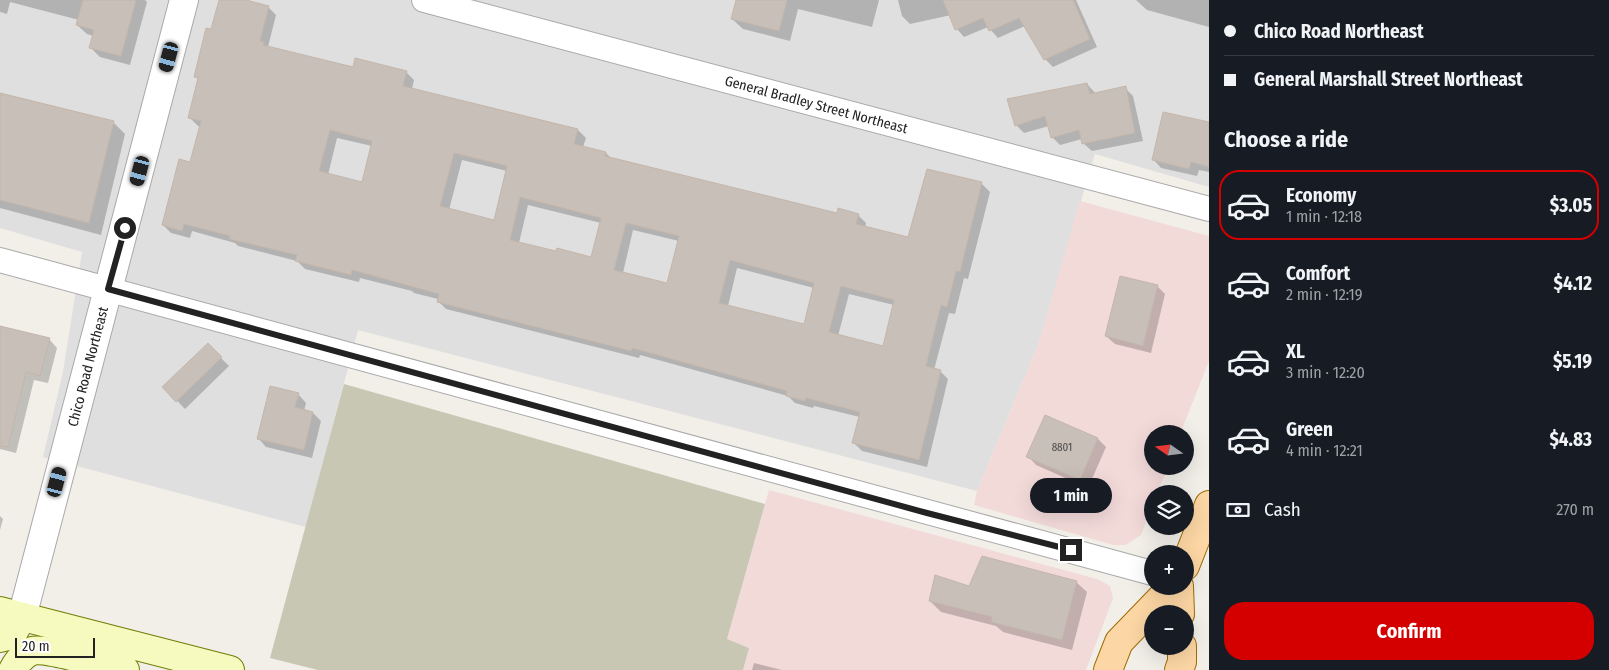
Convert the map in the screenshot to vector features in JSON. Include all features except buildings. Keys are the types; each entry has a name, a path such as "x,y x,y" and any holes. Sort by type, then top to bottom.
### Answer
{"main road":[{"path":"1193,545 1209,505"},
{"path":"1108,670 1119,642 1164,595"},
{"path":"0,638 12,635 11,614 230,670"},
{"path":"13,670 24,656 31,652 40,651 56,653 125,670"},
{"path":"1179,670 1182,655"}],"street":[{"name":"Chico Road Northeast","path":"11,614 108,289 184,0"},
{"name":"General Bradley Street Northeast","path":"424,0 1209,209"},
{"path":"0,260 1144,571"}],"shaded area":[{"path":"0,0 1209,0 1209,187 1095,154 1038,345 977,491 358,330 306,527 43,457 63,372 82,252 0,228"},
{"path":"1080,201 1209,236 1209,361 1184,425 1144,425 1144,475 1164,475 1161,485 1144,485 1144,527 1141,535 1126,545 1113,545 974,505 977,491 1038,345"},
{"path":"344,384 765,504 727,639 749,648 743,670 318,670 270,658"},
{"path":"769,490 1097,579 1110,586 1113,598 1086,670 743,670 749,648 727,639"}],"route":[{"path":"125,228 108,289 927,513 1071,550"}]}
